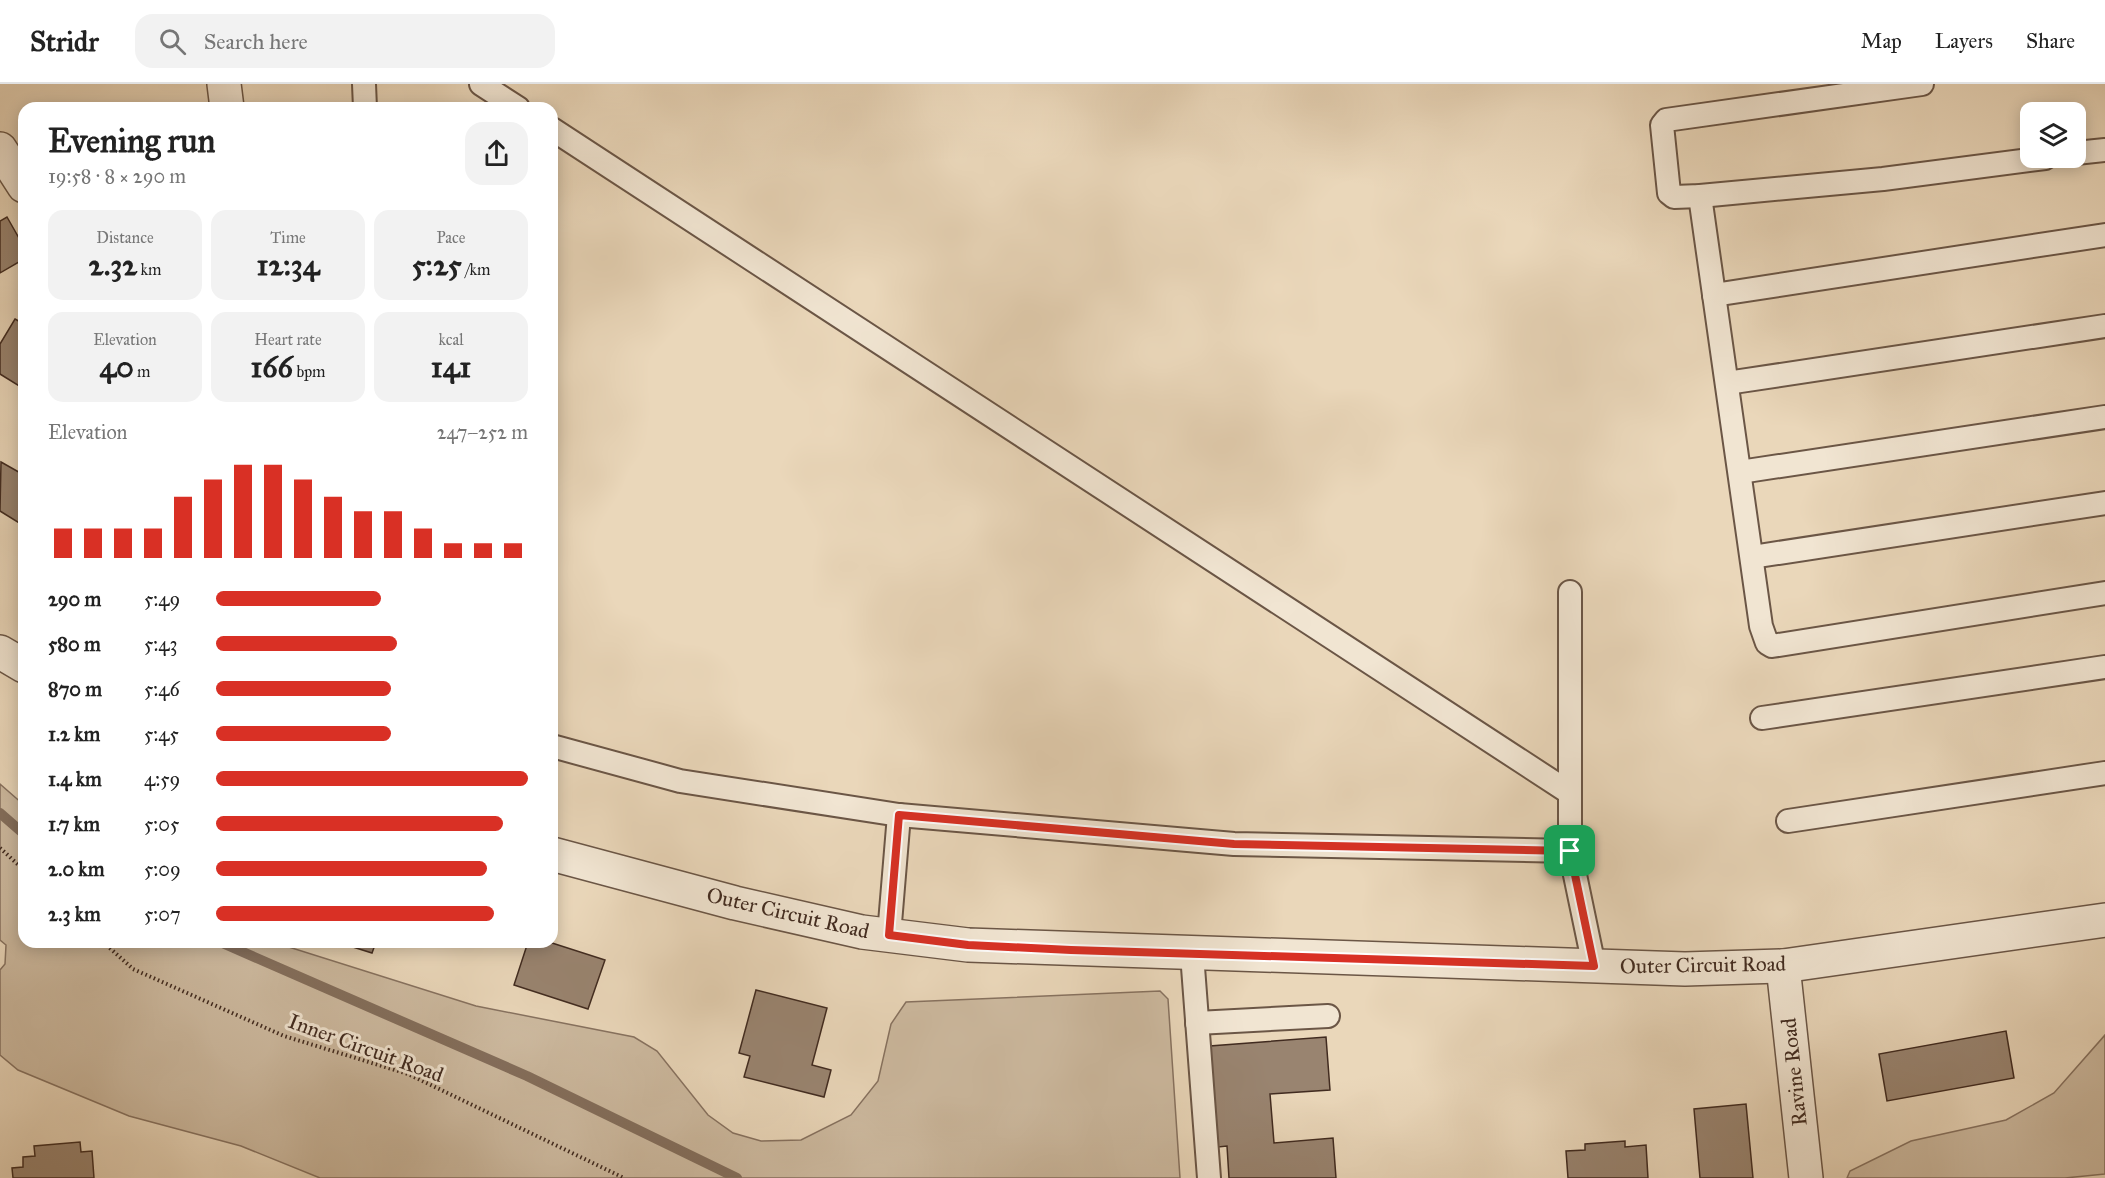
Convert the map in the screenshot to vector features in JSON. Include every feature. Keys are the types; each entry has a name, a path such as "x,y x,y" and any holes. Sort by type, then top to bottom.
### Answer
{"street":[{"path":"224,84 226,102"},
{"path":"0,149 18,177"},
{"path":"0,652 18,662"},
{"name":"Outer Circuit Road","path":"558,856 735,903 862,932 968,945 1685,969 1783,966 2105,920"},
{"name":"Ravine Road","path":"1783,966 1806,1178"}],"lane":[{"path":"364,84 365,102"},
{"path":"480,84 509,102"},
{"path":"1922,84 1666,120 1662,125 1669,193 1674,197 1700,196 1883,179 2020,161"},
{"path":"558,133 1570,792"},
{"path":"2086,152 2105,150"},
{"path":"1700,196 1763,638 1772,646 2105,593"},
{"path":"1714,295 2105,235"},
{"path":"1727,383 2105,326"},
{"path":"1740,472 2105,417"},
{"path":"1752,557 2105,503"},
{"path":"1570,592 1570,851 1594,966"},
{"path":"1762,718 2105,667"},
{"path":"558,748 680,781 899,815 1234,844 1570,851"},
{"path":"1788,821 2105,773"},
{"path":"889,935 899,815"},
{"path":"1192,954 1209,1178"},
{"path":"1197,1023 1328,1016"}],"path":[{"path":"0,849 18,865"},
{"name":"Inner Circuit Road","path":"110,948 133,969 284,1036 408,1074 624,1178"}],"shaded area":[{"path":"0,784 18,800 18,948 292,948 476,1006 634,1037 657,1051 708,1115 733,1133 761,1141 801,1140 851,1115 878,1081 891,1024 906,1002 1160,991 1168,999 1180,1178 320,1178 241,1146 129,1116 18,1070 0,1055 0,970 5,964 6,945 0,940"},
{"path":"2105,1035 2105,1174 2065,1178 1847,1178 1850,1171 1911,1141 2006,1120 2054,1093"}],"building":[{"path":"7,217 18,236 18,262 0,273 0,221"},
{"path":"15,319 18,321 18,385 0,374 0,344"},
{"path":"1,462 18,472 18,522 0,511"},
{"path":"558,945 605,960 588,1009 514,985 526,948 558,948"},
{"path":"356,948 374,948 372,953"},
{"path":"756,990 827,1008 812,1065 831,1070 824,1097 744,1077 750,1056 739,1053"},
{"path":"2006,1031 2014,1078 1887,1101 1879,1054"},
{"path":"1326,1037 1330,1090 1270,1094 1274,1143 1333,1138 1336,1178 1229,1178 1227,1146 1218,1147 1210,1046"},
{"path":"1746,1104 1753,1178 1700,1178 1694,1109"},
{"path":"1625,1141 1625,1147 1646,1145 1648,1178 1568,1178 1566,1151 1585,1150 1585,1144"},
{"path":"80,1142 81,1152 92,1151 94,1178 13,1178 12,1168 23,1167 23,1157 35,1156 34,1146"}],"waterway":[{"path":"0,813 18,829"},
{"path":"234,948 527,1076 737,1178"}],"route":[{"path":"899,815 1234,844 1570,851 1594,966 1071,950 968,945 889,935 899,815"}]}
